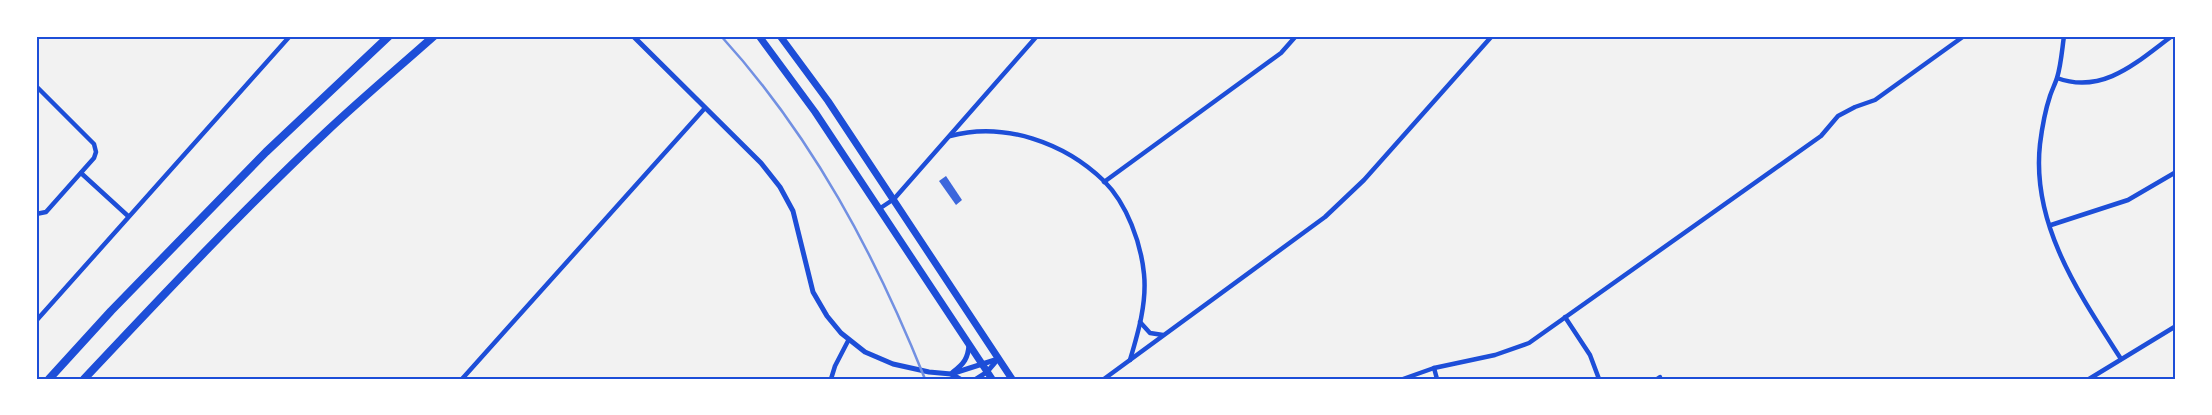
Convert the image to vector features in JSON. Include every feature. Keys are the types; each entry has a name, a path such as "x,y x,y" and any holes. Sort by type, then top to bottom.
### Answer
{"highway":[{"path":"49,379 111,310 266,152 389,36"},
{"path":"84,379 212,244 277,180 327,132 434,36"},
{"path":"759,36 815,112 989,376"},
{"path":"780,36 828,101 1012,379"}],"street":[{"path":"36,321 290,36"},
{"path":"633,36 761,163 784,192 799,231 806,270 813,292 827,316 848,341 865,352 893,364 929,372 951,374 960,379"},
{"path":"879,209 894,199 1037,36"},
{"path":"1104,182 1281,53 1296,36"},
{"path":"1104,379 1325,217 1364,180 1492,36"},
{"path":"1403,379 1434,368 1496,355 1521,346 1822,136 1838,116 1855,107 1875,100 1956,38 1964,36"},
{"path":"2064,36 2057,78 2044,121 2039,170 2043,198 2057,249 2068,273 2121,359"},
{"path":"2057,78 2071,83 2099,82 2124,70 2172,36"},
{"path":"36,86 94,144 96,152 94,158 46,212 36,214"},
{"path":"462,379 705,108"},
{"path":"950,136 987,130 1014,134 1060,150 1073,157 1104,182 1126,215 1140,253 1144,277 1140,322 1130,360"},
{"path":"2051,225 2128,200 2176,172"},
{"path":"81,173 128,216"},
{"path":"36,310 41,315"},
{"path":"1565,317 1590,355 1599,379"},
{"path":"1140,322 1150,333 1164,335"},
{"path":"2089,379 2176,326"},
{"path":"831,379 835,366 848,341"},
{"path":"951,374 964,364 968,356 969,344"},
{"path":"951,374 998,359"},
{"path":"976,379 989,376 998,359"},
{"path":"1434,368 1437,379"}],"building":[{"path":"946,176 962,200 956,205 939,181"}],"railway":[{"path":"721,36 754,74 784,114 838,198 885,287 925,379"}]}
